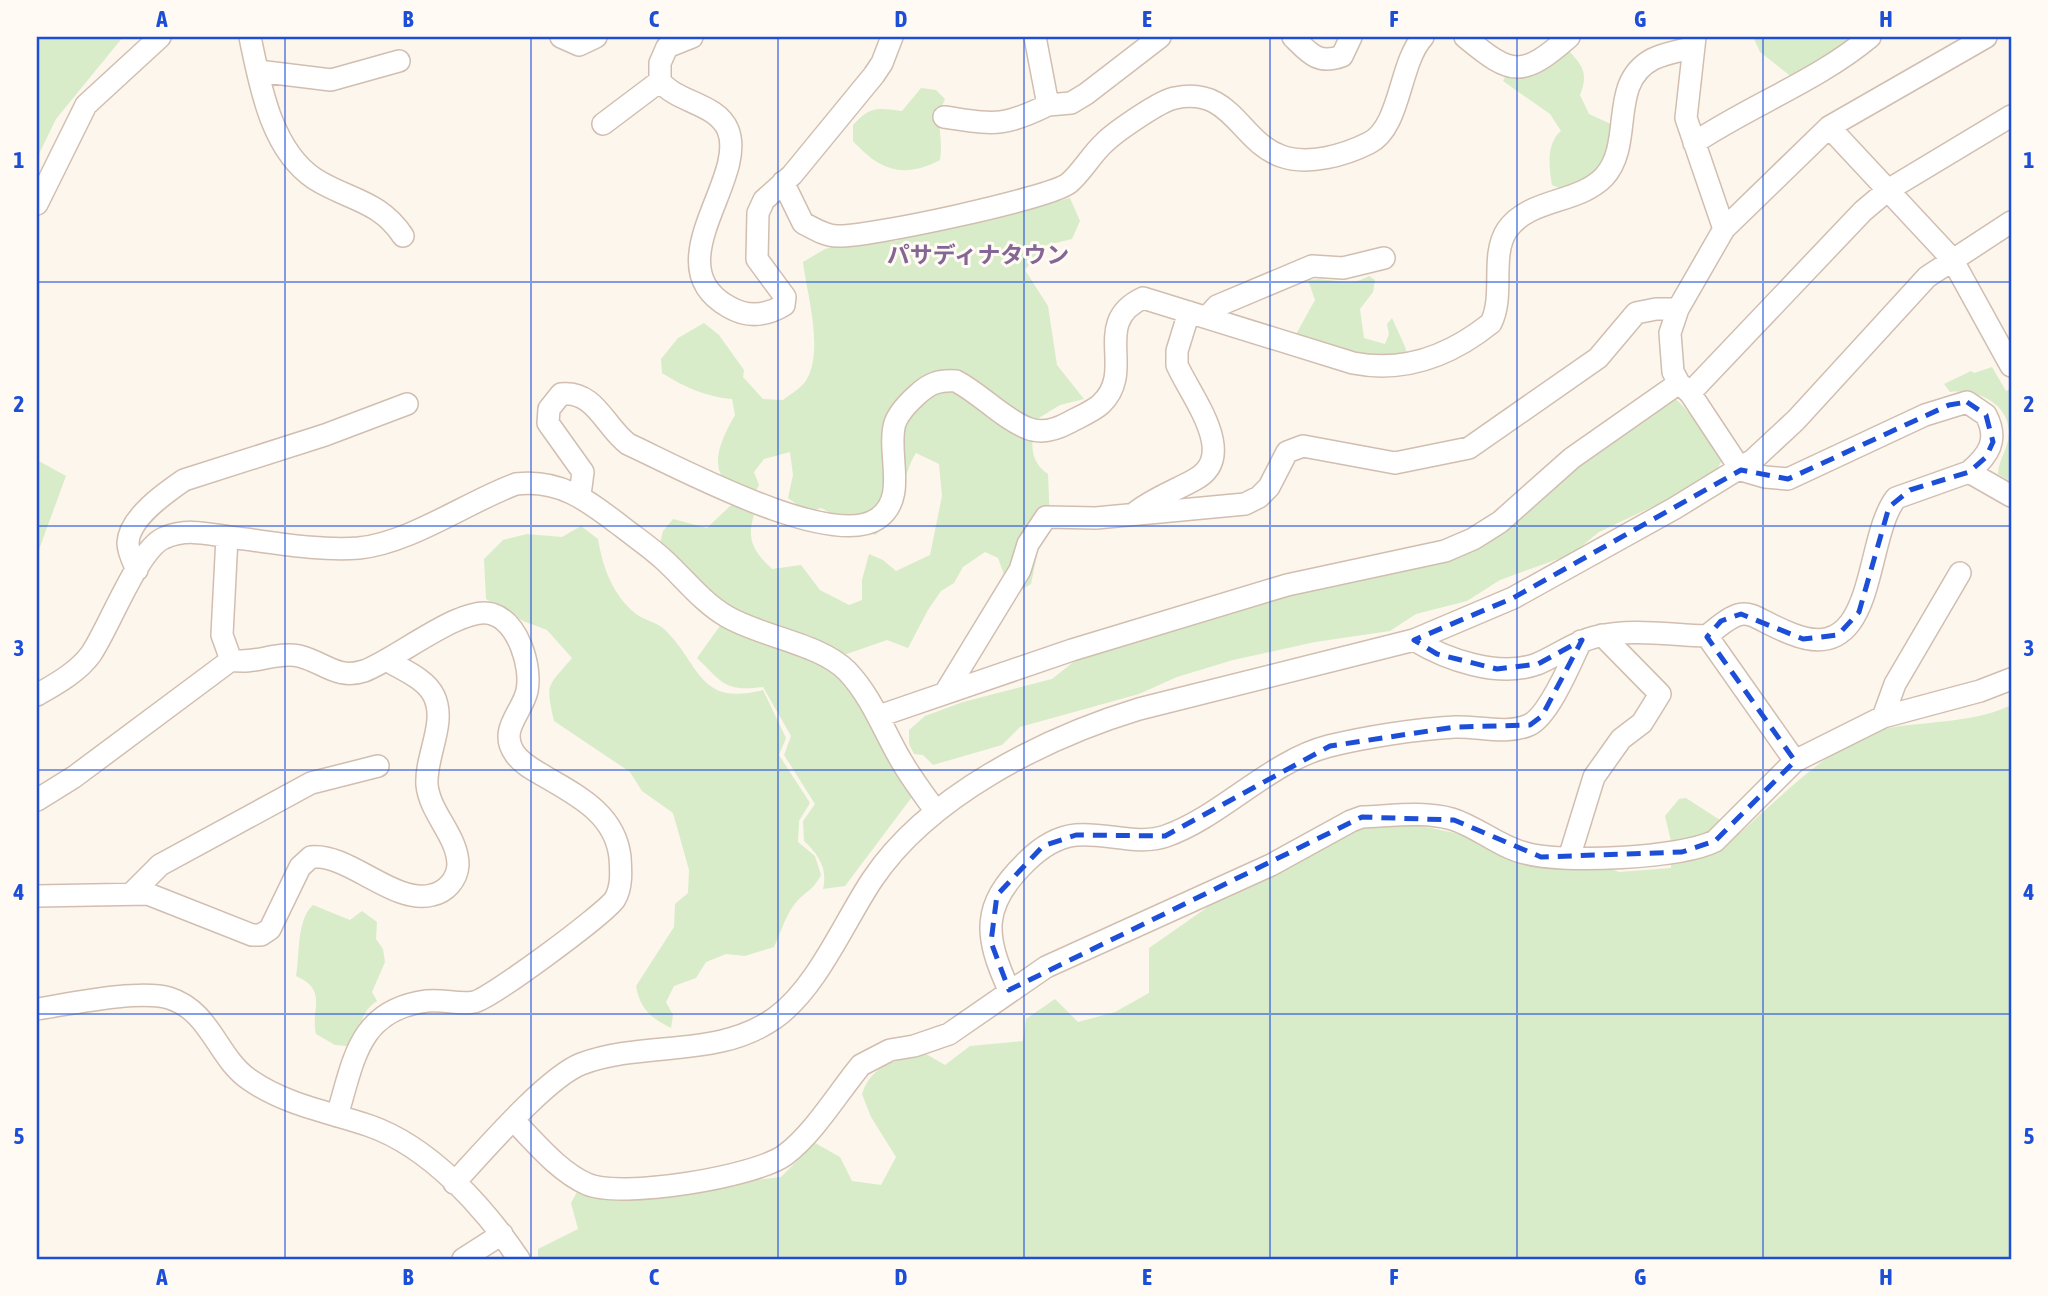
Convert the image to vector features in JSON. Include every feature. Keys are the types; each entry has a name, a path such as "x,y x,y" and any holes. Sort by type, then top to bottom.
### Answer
{"street":[{"path":"37,204 86,105 160,37"},
{"path":"250,37 258,71 282,143 295,163 316,180 379,209 402,236"},
{"path":"561,37 579,45 596,37"},
{"path":"603,124 660,81 662,53 667,47 692,37"},
{"path":"660,81 676,97 714,114 728,131 729,155 699,254 705,281 712,293 736,311 761,315 784,305 785,297 764,271 755,247 758,213 764,200 783,182 874,75 883,63 892,37"},
{"path":"1035,37 1048,105"},
{"path":"944,117 996,125 1048,105 1071,103 1160,37"},
{"path":"1293,37 1314,58 1328,61 1342,56 1350,43 1350,37"},
{"path":"783,182 803,223 838,237 1004,205 1041,197 1068,185 1104,142 1172,98 1196,96 1222,104 1280,156 1303,159 1345,154 1373,141 1394,112 1412,49 1423,37"},
{"path":"1465,37 1494,60 1505,66 1520,68 1543,60 1569,37"},
{"path":"1694,143 1726,122 1796,86 1870,37"},
{"path":"1707,636 1721,621 1741,614 1758,618 1803,639 1824,639 1838,635 1859,612 1880,528 1896,498 1969,472 1986,457 1993,442 1986,415 1967,402 1925,415 1788,479 1765,477 1741,470 1673,372 1670,333 1678,309 1724,229 1829,127 1986,37"},
{"path":"580,495 583,472 548,423 549,409 561,394 581,396 590,402 617,436 628,444 728,490 802,519 858,526 877,519 887,507 894,486 895,424 902,410 929,384 943,380 956,381 1027,428 1042,432 1062,426 1101,403 1115,377 1118,364 1114,332 1123,310 1143,298 1353,363 1381,368 1427,360 1491,323 1496,312 1502,243 1513,223 1549,203 1592,187 1604,177 1619,152 1623,104 1633,78 1650,60 1694,42 1686,118 1724,229"},
{"path":"258,71 331,80 399,61"},
{"path":"878,716 1072,650 1287,585 1446,551 1473,539 1500,522 1572,458 1684,388 1863,211 1888,190 2011,116"},
{"path":"1829,127 1952,259 2006,342 2011,366"},
{"path":"454,1183 551,1084 581,1064 612,1057 719,1043 752,1033 778,1016 821,963 890,854 935,810 1047,743 1092,723 1414,640 1513,598 1741,470 1796,420 1927,277 2011,222"},
{"path":"1135,514 1147,503 1197,479 1212,463 1214,439 1177,365 1177,351 1198,314 1312,266 1343,268 1384,258"},
{"path":"945,693 1020,570 1028,544 1039,523 1046,517 1055,515 1096,518 1245,504 1269,487 1287,452 1303,446 1395,463 1469,448 1598,358 1636,313 1678,309"},
{"path":"137,570 129,550 130,533 167,492 184,480 325,435 407,404"},
{"path":"1969,472 2011,496"},
{"path":"37,695 77,669 90,655 149,550 162,539 188,532 309,547 358,548 406,533 516,484 534,482 556,485 580,495 662,557 694,592 723,614 750,629 834,661 846,671 878,716 901,761 935,810"},
{"path":"227,537 222,635 231,660"},
{"path":"1883,717 1901,672 1960,573"},
{"path":"37,800 67,782 231,660 300,656 344,674 354,674 388,661 477,612 501,618 511,626 517,636 528,684 526,694 510,726 510,744 520,760 596,808 606,820 619,852 620,884 615,898 605,908 484,999 475,1002 425,1002 398,1009 378,1019 359,1046 337,1116"},
{"path":"1414,640 1437,653 1497,669 1538,664 1592,638 1661,631 1707,636 1795,761"},
{"path":"1569,858 1594,777 1621,739 1642,723 1660,694 1592,638"},
{"path":"1009,990 991,942 992,909 1008,879 1043,846 1076,835 1138,839 1166,836 1276,771 1330,746 1455,727 1514,729 1530,725 1542,716 1592,638"},
{"path":"37,896 133,892 148,894 252,935 261,935 270,929 300,867 311,857 332,860 419,896 442,891 452,882 458,866 456,852 428,788 427,770 438,712 436,701 427,685 388,661"},
{"path":"514,1121 559,1164 583,1183 596,1188 681,1185 722,1176 778,1159 787,1153 869,1060 890,1050 914,1046 949,1034 1009,990 1046,967 1271,865 1362,817 1437,816 1454,820 1522,853 1569,858 1699,849 1714,841 1795,761 1883,717 1980,691 2011,679"},
{"path":"133,892 160,865 311,783 378,766"},
{"path":"37,1009 148,996 171,999 205,1021 232,1063 247,1078 269,1092 397,1137 454,1183 502,1234 519,1259"},
{"path":"463,1259 502,1234"}],"highlighted area":[{"path":"1967,402 1986,415 1993,442 1986,457 1969,472 1910,490 1889,507 1859,612 1838,635 1803,639 1741,614 1721,621 1707,637 1795,761 1715,841 1682,852 1541,857 1454,820 1362,817 1009,990 991,942 997,895 1043,846 1076,835 1165,836 1330,746 1455,727 1530,725 1542,716 1582,640 1538,664 1497,669 1437,654 1414,640 1513,598 1741,470 1788,479 1949,405"}],"green space":[{"path":"37,37 123,37 56,119 37,158"},
{"path":"1753,37 1864,37 1793,78 1760,52"},
{"path":"1570,52 1583,72 1584,82 1580,95 1589,114 1613,125 1613,137 1606,157 1593,173 1564,190 1552,185 1550,164 1553,142 1561,131 1550,114 1503,81 1505,77 1557,53"},
{"path":"921,88 936,90 945,99 940,115 940,160 915,169 893,169 873,159 853,141 853,125 864,114 880,109 902,111"},
{"path":"1070,198 1080,221 1072,239 1043,246 1025,270 1048,306 1057,365 1084,399 1060,405 1034,421 1034,457 1048,474 1050,522 1037,536 1038,550 1031,584 1021,590 1006,580 998,558 985,552 963,567 954,583 941,591 908,648 887,640 841,656 719,602 660,543 663,531 673,519 707,528 730,506 744,506 754,515 751,532 753,545 772,569 801,565 820,590 849,605 862,600 862,580 869,554 883,560 896,571 930,555 942,496 939,464 916,453 906,476 899,507 887,525 875,535 821,508 807,512 788,498 793,475 790,452 764,459 754,472 759,485 754,495 724,479 718,464 720,446 735,415 732,399 704,394 670,378 662,373 661,359 678,338 704,323 719,335 744,370 743,377 763,399 783,400 805,382 814,356 813,324 803,262 825,249 849,242 896,241 941,223 1023,210"},
{"path":"1369,276 1375,280 1373,292 1360,309 1364,338 1385,344 1389,334 1387,324 1392,318 1406,349 1404,361 1379,363 1295,336 1315,300 1308,280 1353,282"},
{"path":"1992,367 2006,391 2011,389 2011,482 1998,474 2009,437 2007,421 2002,412 1988,399 1969,393 1950,392 1944,384 1971,371 1974,373"},
{"path":"1670,395 1690,415 1722,460 1713,478 1599,532 1572,554 1500,580 1467,601 1416,614 1390,631 1315,642 1233,660 1177,677 1139,694 1020,727 1002,745 933,765 923,755 914,754 909,744 909,730 925,716 963,702 1052,679 1081,656 1103,646 1241,610 1310,587 1365,575 1407,571 1443,560"},
{"path":"37,460 66,476 37,555"},
{"path":"581,526 598,539 606,570 621,598 636,614 664,629 703,679 725,693 741,694 763,690 786,738 779,755 810,803 799,821 798,842 815,856 821,875 818,880 794,905 774,947 745,956 726,954 706,962 696,978 674,986 666,1002 673,1015 671,1028 648,1012 640,1001 636,986 674,927 675,904 688,893 689,870 673,813 642,791 630,772 554,721 549,692 553,680 572,658 547,630 523,621 486,599 484,559 503,540 527,534 562,537"},
{"path":"722,623 831,668 865,713 915,793 845,886 823,889 824,874 821,862 804,841 803,821 815,804 784,755 791,736 763,687 732,687 713,674 697,658"},
{"path":"2011,705 2011,1259 538,1259 538,1249 578,1229 571,1203 578,1190 603,1197 669,1197 700,1187 781,1177 815,1143 840,1157 852,1181 881,1185 896,1157 871,1117 862,1094 866,1084 879,1069 896,1061 926,1054 945,1065 970,1046 1023,1041 1026,1019 1055,999 1078,1022 1115,1012 1149,993 1149,948 1222,897 1358,824 1407,823 1594,862 1619,872 1671,868 1671,841 1665,816 1679,799 1686,798 1740,833 1812,770 1852,742 1873,732 1970,718"},
{"path":"313,905 350,920 362,911 377,922 376,939 383,949 385,962 372,992 377,1001 366,1012 357,1034 347,1046 335,1045 316,1034 315,994 306,982 296,976 301,929"}],"district":[{"name":"パサディナタウン","path":"978,255"}]}
